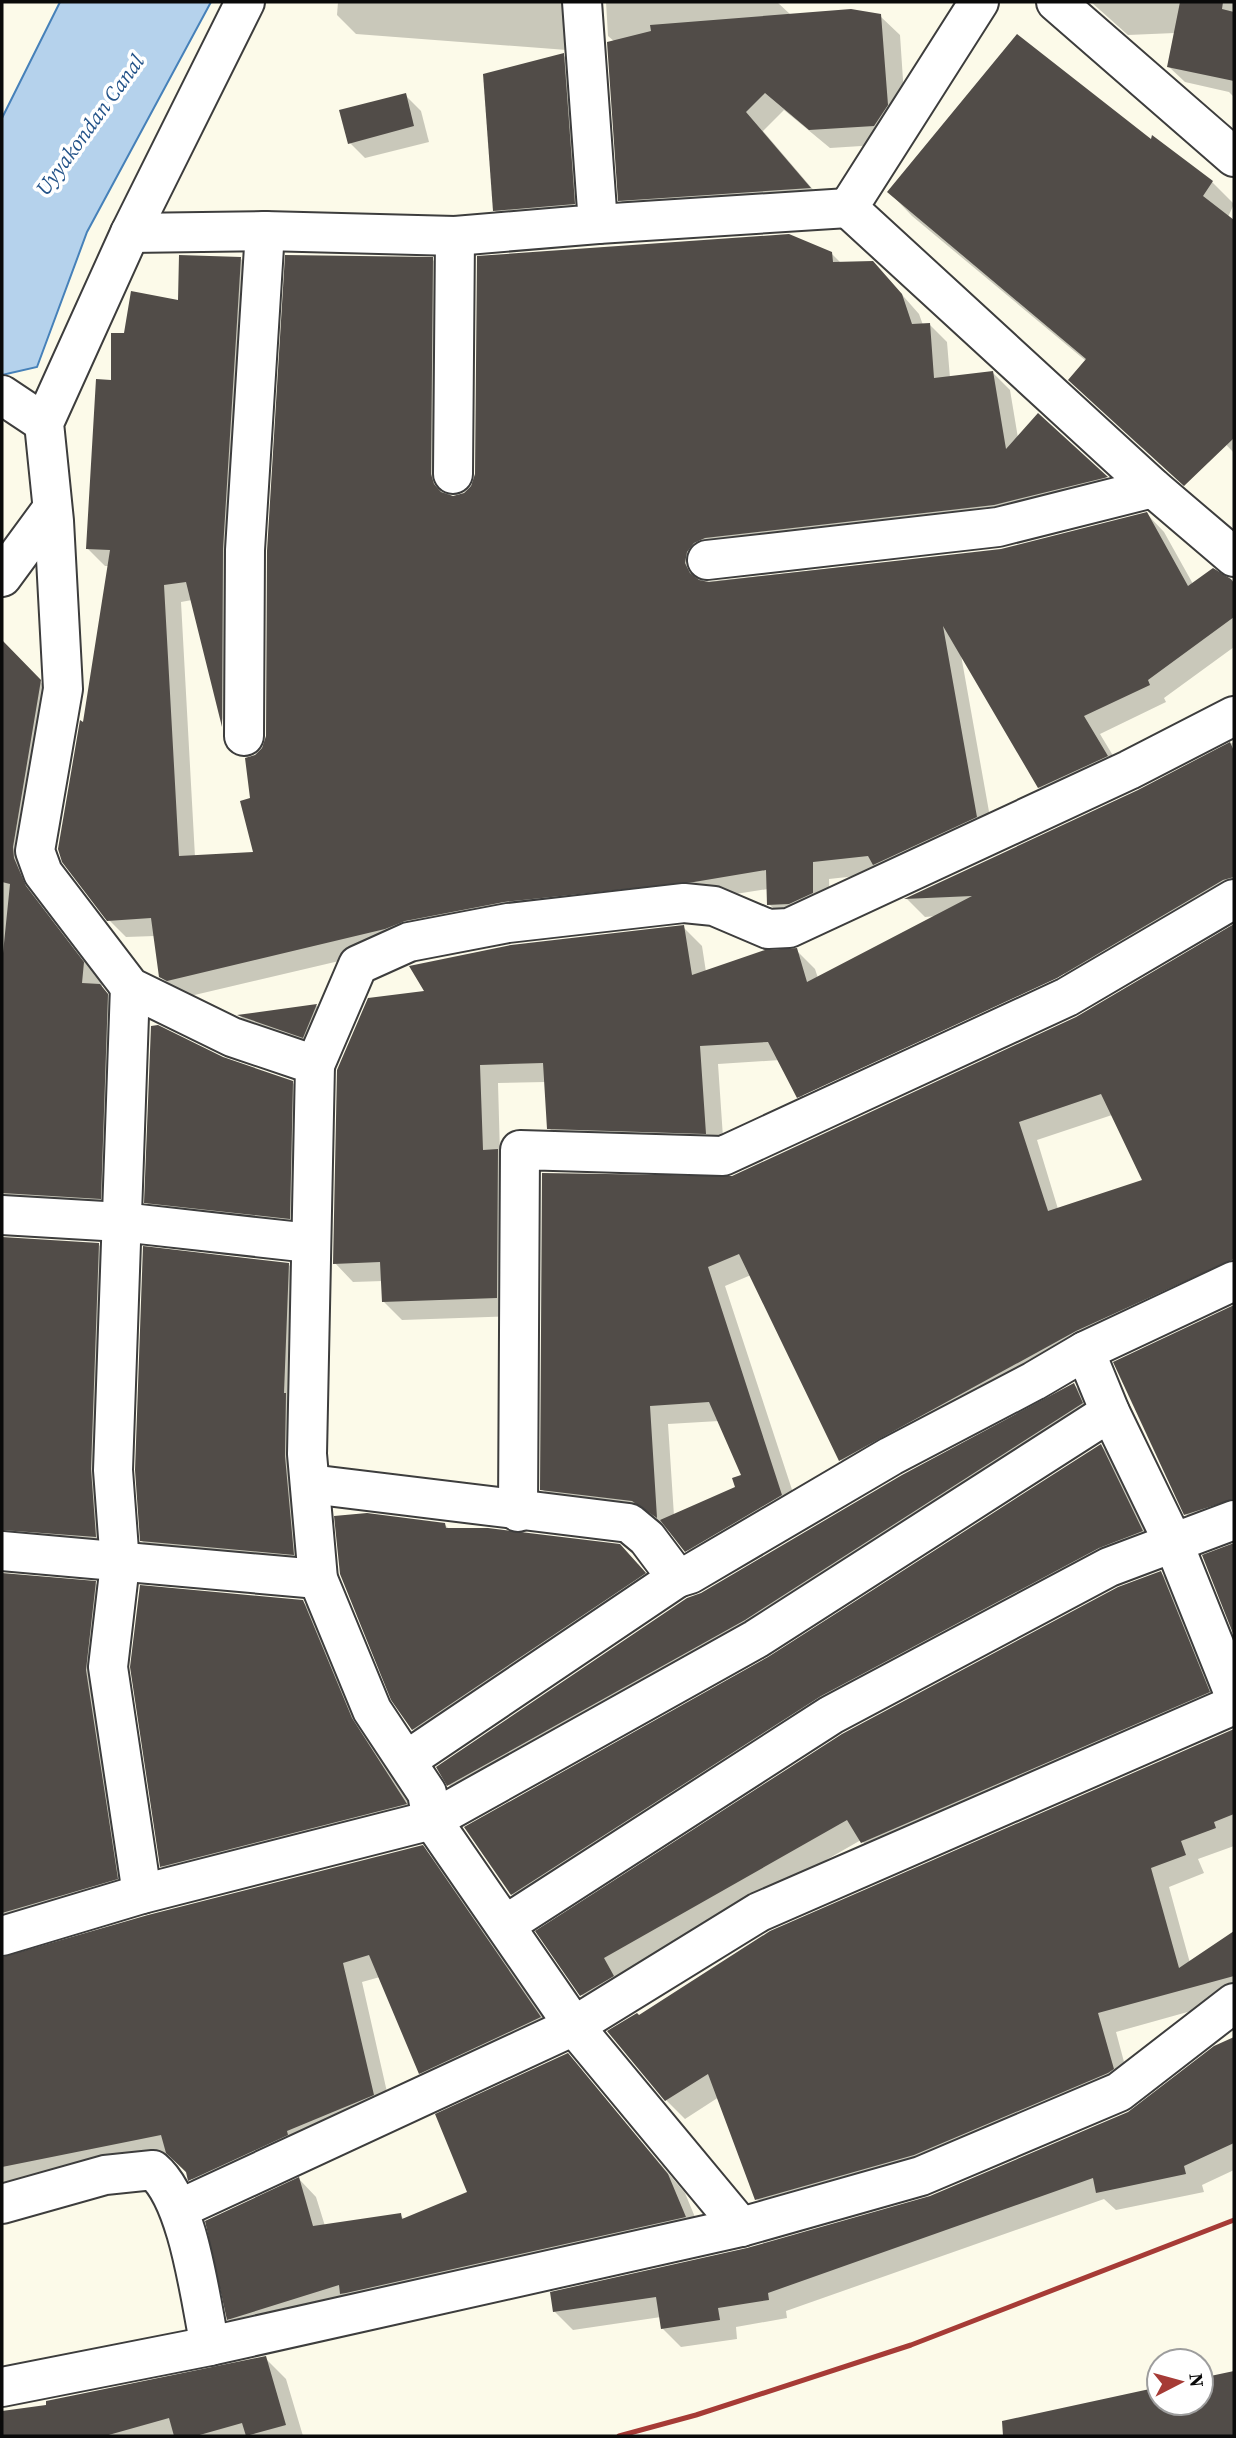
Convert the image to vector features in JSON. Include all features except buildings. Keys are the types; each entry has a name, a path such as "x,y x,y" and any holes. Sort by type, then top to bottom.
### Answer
{"street":[{"path":"245,2 130,233 44,423 63,689 35,851 43,873 130,987 232,1037 315,1065"},
{"path":"582,2 598,224"},
{"path":"848,208 979,2"},
{"path":"1056,2 1234,158"},
{"path":"130,233 265,231 455,236 848,208 1153,488 1234,557"},
{"path":"244,736 245,550 265,231"},
{"path":"453,474 455,236"},
{"path":"2,395 44,423"},
{"path":"707,560 998,527 1153,488"},
{"path":"2,578 52,509"},
{"path":"741,2227 574,2026 432,1820 427,1793 372,1710 318,1579 307,1454 315,1065 358,965 409,942 508,923 684,903 713,906 768,929 789,928 1129,770 1234,716"},
{"path":"518,1512 520,1150 723,1156 1067,997 1234,899"},
{"path":"130,987 113,1470 120,1564 108,1667 142,1894"},
{"path":"2,1215 121,1222 310,1243"},
{"path":"407,1760 677,1578 690,1574 891,1456 1034,1381 1085,1351 1234,1281"},
{"path":"1085,1351 1110,1412 1173,1542 1234,1694"},
{"path":"2,1936 142,1894 432,1820 756,1639 1110,1412"},
{"path":"310,1484 518,1512 629,1523 647,1538 677,1578"},
{"path":"505,1925 831,1715 1109,1567 1234,1520"},
{"path":"2,1551 120,1564 318,1579"},
{"path":"180,2209 574,2026 759,1912 1234,1705"},
{"path":"2,2387 210,2346 741,2227 921,2176 1119,2092 1234,2003"},
{"path":"2,2204 105,2175 153,2170 165,2180 180,2209 210,2346"}],"water":[{"name":"Uyyakondan Canal","path":"60,2 211,2 87,232 37,367 2,375 2,118"}],"railway":[{"path":"619,2436 696,2415 911,2345 1234,2220"}]}
